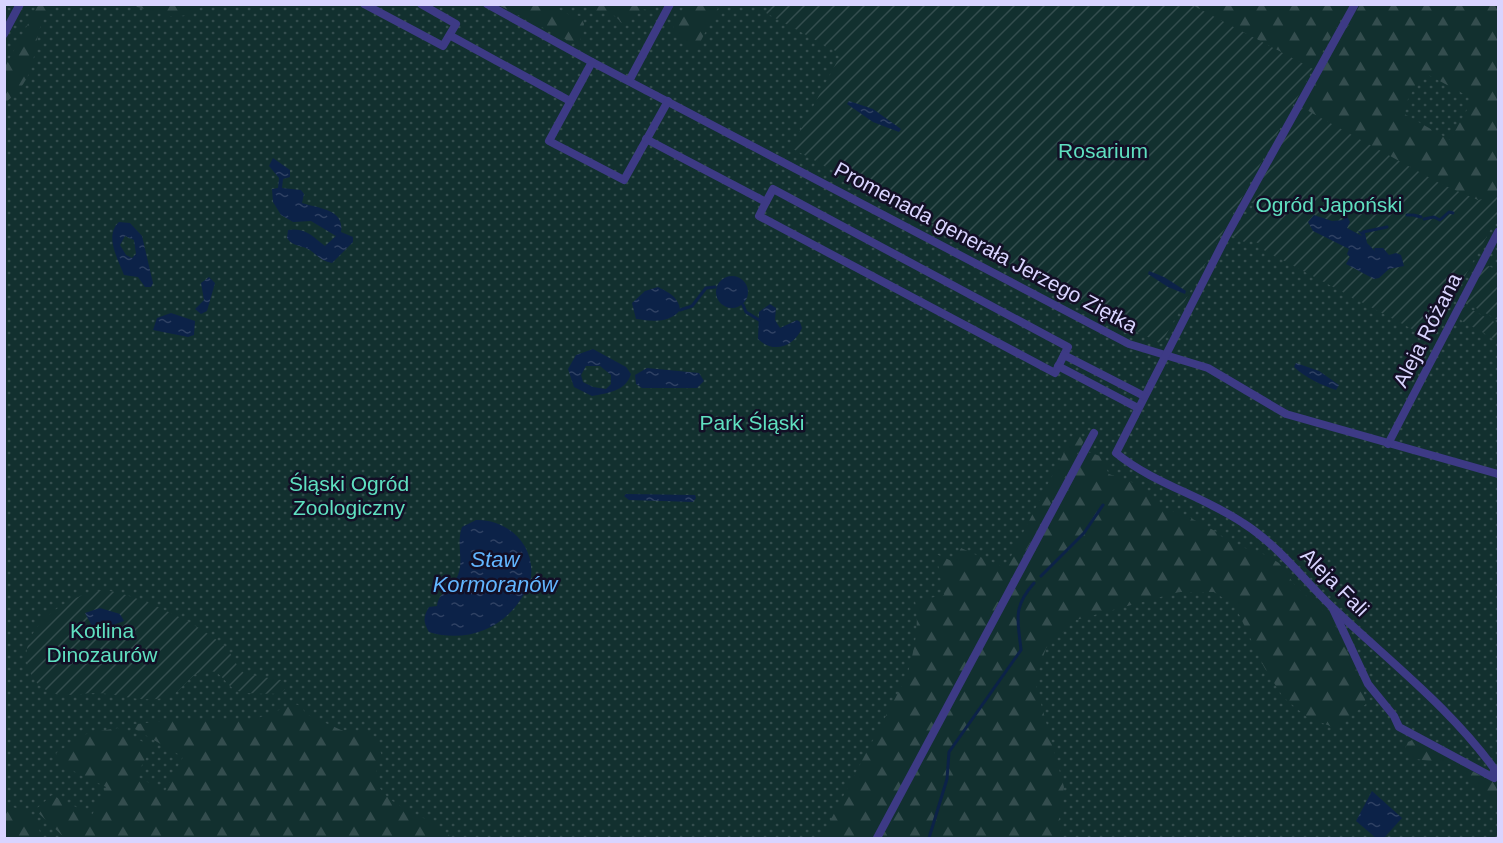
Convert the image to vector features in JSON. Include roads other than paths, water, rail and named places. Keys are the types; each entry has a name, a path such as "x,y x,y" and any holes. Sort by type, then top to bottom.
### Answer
{"street":[{"path":"4,34 20,4"},
{"path":"364,4 443,46 451,36 456,24 421,4"},
{"path":"487,4 592,62 549,141 624,180 668,100"},
{"path":"629,81 670,4"},
{"path":"1058,366 1138,408 1355,4"},
{"path":"451,36 570,101"},
{"name":"Promenada generała Jerzego Ziętka","path":"592,62 1129,344 1208,368 1286,414 1498,474"},
{"path":"646,139 766,202"},
{"path":"773,189 1068,347 1064,355 1055,372 858,266 759,216 773,189"},
{"name":"Aleja Różana","path":"1388,444 1498,232"},
{"path":"1064,355 1144,396"},
{"name":"Aleja Fali","path":"1138,408 1116,453 1149,475 1244,523 1281,554 1331,606 1425,691 1496,772"},
{"path":"877,838 1094,433"},
{"path":"1331,606 1368,684 1394,716 1399,728 1494,778 1496,772"}],"water":[{"path":"849,101 873,109 901,129 899,132 873,122 847,104"},
{"path":"273,158 290,170 290,177 283,179 282,188 301,190 304,194 302,203 334,214 339,218 341,232 353,237 353,242 332,263 307,248 292,243 287,238 288,230 300,230 325,246 336,236 311,221 293,222 281,215 273,202 272,189 278,188 279,178 269,166"},
{"path":"1338,201 1351,211 1346,214 1350,222 1347,228 1362,236 1358,231 1365,233 1367,243 1375,251 1374,248 1383,248 1389,255 1396,253 1401,255 1404,266 1389,269 1379,278 1374,279 1346,264 1350,257 1347,254 1349,249 1313,231 1308,222 1314,215 1332,221 1344,220 1341,215 1343,209 1337,205"},
{"path":"119,222 130,223 142,236 153,283 151,287 145,287 138,277 124,275 112,241","holes":["125,236 134,240 136,254 132,258 126,255 120,245"]},
{"path":"1149,271 1164,277 1186,291 1185,294 1168,287 1148,274"},
{"path":"732,276 744,280 748,292 744,304 732,308 720,304 716,292 720,280"},
{"path":"209,277 215,283 207,311 201,314 195,309 204,300 201,283"},
{"path":"658,287 675,298 680,310 665,320 636,319 632,303 645,291"},
{"path":"770,304 776,308 775,320 780,328 797,320 800,322 802,328 789,344 776,347 764,344 758,339 759,312"},
{"path":"171,313 195,321 194,335 188,337 153,330 157,318"},
{"path":"593,349 626,367 631,374 629,380 621,388 592,396 574,387 568,369 576,355","holes":["586,366 600,366 611,375 611,384 606,389 593,387 583,382 581,375"]},
{"path":"1296,363 1319,371 1339,385 1336,390 1314,381 1294,367"},
{"path":"647,368 699,373 704,381 697,388 642,388 636,384 635,375"},
{"path":"626,494 695,495 696,498 693,502 629,500 624,496"},
{"name":"Staw Kormoranów","path":"476,520 500,524 519,538 530,558 529,585 513,610 492,626 468,635 442,635 429,632 424,619 427,611 429,607 437,606 440,597 453,583 460,569 462,527"},
{"path":"100,608 120,614 124,621 102,629 92,626 85,613"},
{"path":"1372,791 1402,818 1384,838 1376,838 1356,821"}],"waterway":[{"path":"1342,203 1350,203 1346,209"},
{"path":"1424,219 1434,217 1440,220 1449,212 1453,213"},
{"path":"1413,215 1421,217"},
{"path":"1363,232 1387,227"},
{"path":"680,310 692,306 706,288 715,287"},
{"path":"743,305 746,312 759,320"},
{"path":"1041,576 1084,533 1103,505"},
{"path":"929,838 947,779 949,752 1021,650 1019,607 1034,583"}],"park label":[{"name":"Rosarium","path":"1103,150"},
{"name":"Ogród Japoński","path":"1329,204"},
{"name":"Park Śląski","path":"752,422"},
{"name":"Śląski Ogród Zoologiczny","path":"349,495"},
{"name":"Kotlina Dinozaurów","path":"102,642"}]}
